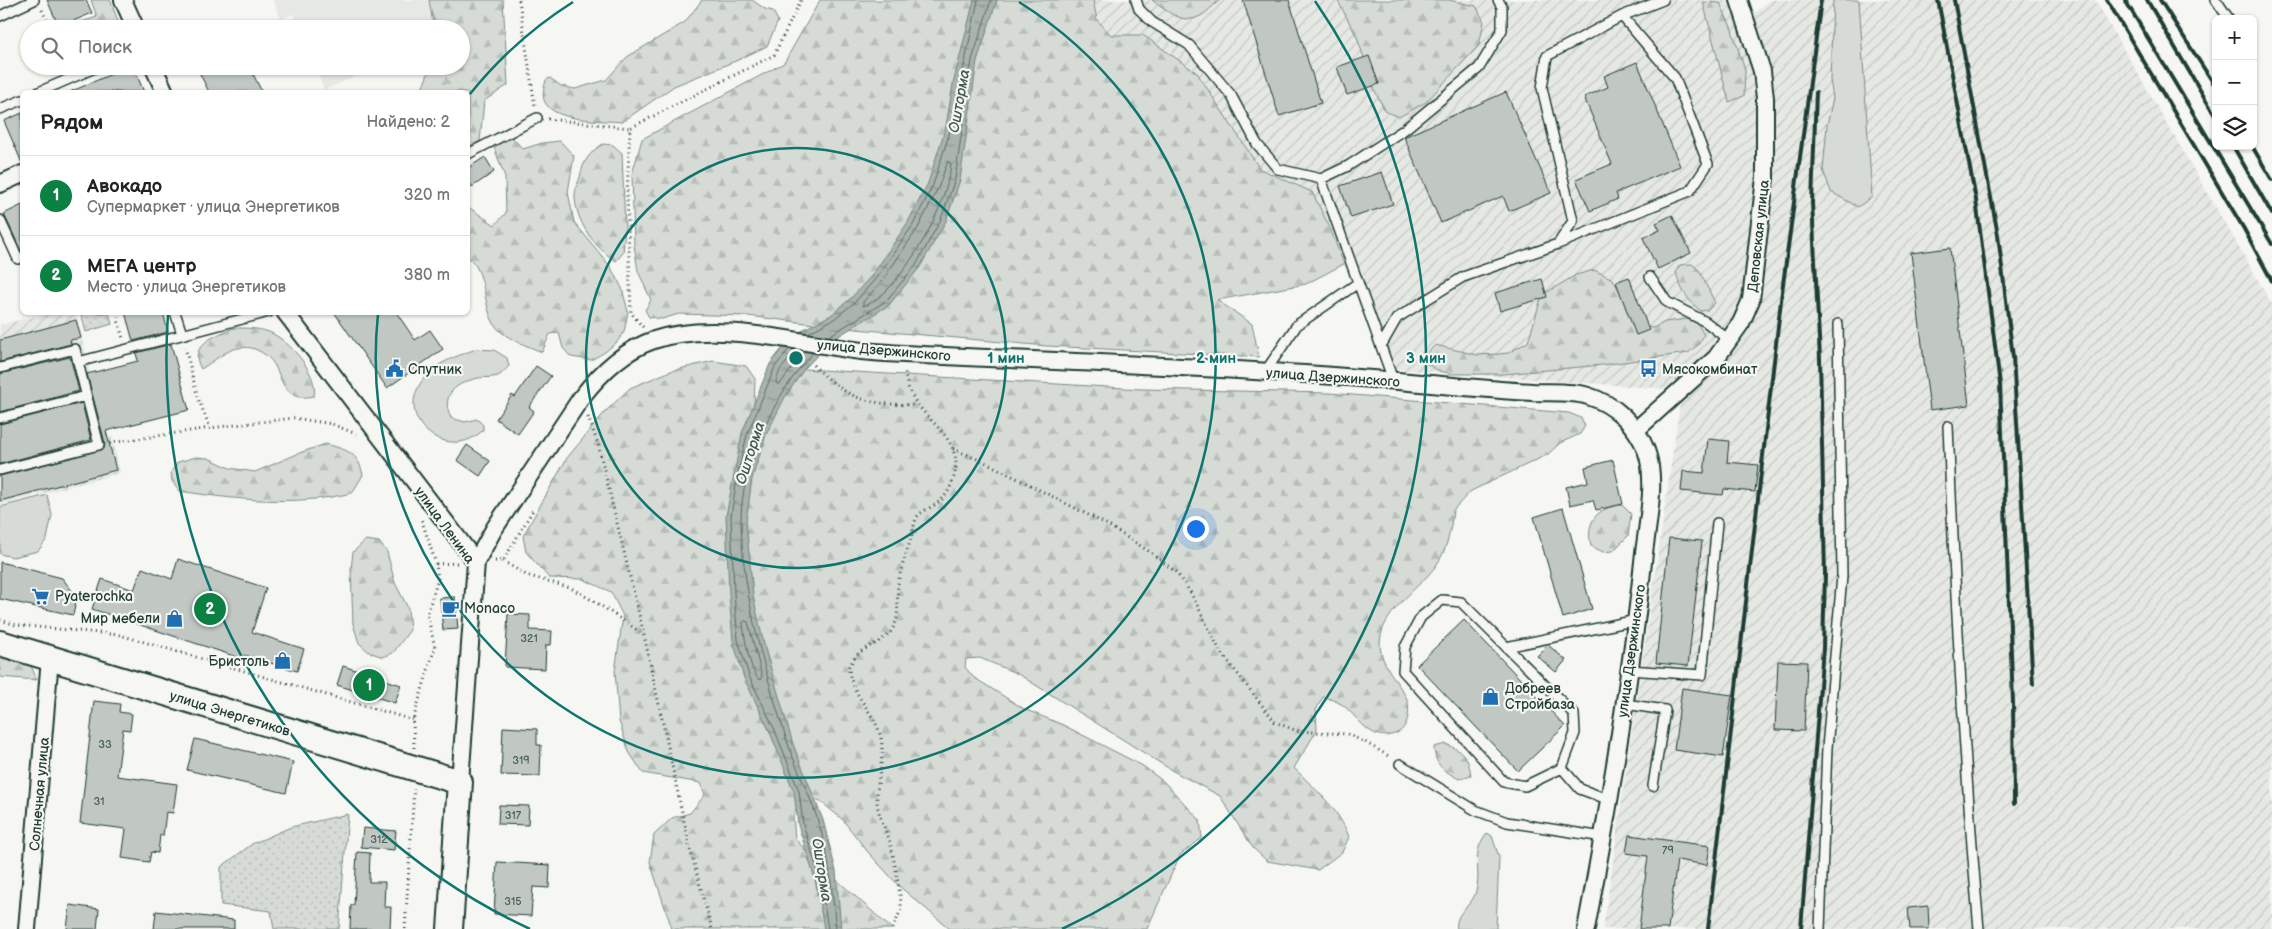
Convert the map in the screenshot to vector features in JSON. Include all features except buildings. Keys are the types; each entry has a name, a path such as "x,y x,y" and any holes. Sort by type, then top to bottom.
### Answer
{"street":[{"path":"123,0 132,20"},
{"name":"Деповская улица","path":"1636,430 1716,358 1730,341 1741,323 1751,300 1765,178 1767,142 1766,98 1762,71 1739,0"},
{"path":"157,75 164,90"},
{"path":"0,184 20,175"},
{"name":"улица Ленина","path":"287,315 476,562 450,929"},
{"name":"улица Дзержинского","path":"476,562 494,529 596,378 613,362 654,340 691,333 744,332 850,349 904,354 1265,372 1584,395 1601,401 1619,412 1636,430 1646,450 1650,468 1650,495 1637,620 1604,837 1586,929"},
{"name":"улица Энергетиков","path":"0,643 460,782"},
{"name":"Солнечная улица","path":"27,929 50,658"}],"lane":[{"path":"0,16 34,0"},
{"path":"1136,0 1139,9 1152,22 1189,45 1231,95 1258,144 1278,168 1321,178 1348,166 1405,129 1479,68 1502,30 1502,7 1498,0"},
{"path":"1558,244 1572,221 1542,88 1547,56 1622,16 1662,0"},
{"path":"2216,0 2226,15"},
{"path":"1381,346 1397,318 1463,277 1558,244 1690,191 1708,164 1675,78 1622,16"},
{"path":"44,90 78,75"},
{"path":"0,109 20,101"},
{"path":"470,153 536,118"},
{"path":"1321,178 1393,380"},
{"path":"0,220 18,259 20,258"},
{"path":"1650,277 1667,302 1706,322 1730,341"},
{"path":"1265,372 1297,325 1358,283"},
{"path":"177,315 182,334"},
{"path":"78,362 258,315"},
{"path":"1820,929 1827,748 1842,576 1838,324"},
{"path":"0,368 74,349 99,445 0,470"},
{"path":"0,418 86,396"},
{"path":"1948,426 1967,784 1980,929"},
{"path":"1630,670 1702,675 1717,523"},
{"path":"1442,600 1461,602 1574,714 1575,733 1562,768 1525,786 1504,782 1403,671 1405,647 1421,617 1442,600"},
{"path":"1506,646 1637,620"},
{"path":"1625,704 1665,710 1653,786"},
{"path":"1400,764 1474,810 1507,822 1604,837"},
{"path":"1562,768 1580,789 1610,800"}],"path":[{"path":"519,0 536,118 630,128 774,55 802,0"},
{"path":"40,7 46,20"},
{"path":"630,128 628,194 631,313 654,340"},
{"path":"117,315 125,349"},
{"path":"182,334 198,398 210,428"},
{"path":"814,365 835,385 850,395 882,404 916,405"},
{"path":"892,929 895,919 901,910 902,902 890,844 877,805 877,785 882,750 880,736 872,716 852,686 849,666 858,654 882,639 893,629 898,607 898,587 903,560 911,540 913,528 918,515 941,501 948,490 955,472 956,458 943,434 916,405 905,381"},
{"path":"581,398 598,444 644,635 690,849 712,929"},
{"path":"99,445 210,428 294,418 332,424 370,441 380,438"},
{"path":"952,448 1106,524 1150,552 1176,572 1191,593 1220,651 1275,722 1297,731 1347,734 1365,742 1400,764"},
{"path":"405,929 415,769 413,720 435,646 427,614 438,579 436,564 418,510"},
{"path":"503,561 526,575 571,588 644,635"},
{"path":"0,620 16,625 120,635 413,720"}],"shaded area":[{"path":"273,0 449,0 457,20 295,20 293,14 281,19"},
{"path":"1049,0 1739,0 1747,20 1770,0 2095,0 2272,304 2272,929 1603,929 1682,390 1383,368 1344,264"},
{"path":"318,75 359,75 324,90"},
{"path":"40,315 76,315 105,438 112,437 120,473 0,505 0,325"}],"green space":[{"path":"91,0 110,0 118,20 88,20 97,17"},
{"path":"429,0 503,0 508,85 484,101 480,141 470,146 470,90 422,90 428,75 470,75 470,20 432,20"},
{"path":"702,0 752,0 765,9 773,11 778,21 767,46 674,86 622,122 570,117 552,110 544,101 543,95 546,80 550,78 561,86 575,89 606,80 627,57 685,22"},
{"path":"820,0 1093,0 1097,20 1111,35 1143,35 1197,73 1260,169 1312,192 1329,226 1344,264 1306,284 1217,300 1252,324 1259,357 1047,346 856,329 748,316 679,314 662,319 649,317 645,310 651,300 638,271 634,245 632,174 642,139 784,63"},
{"path":"1152,0 1220,0 1201,16 1186,19 1174,15"},
{"path":"1336,0 1449,0 1476,6 1484,22 1479,45 1426,102 1399,117 1385,111 1375,91 1357,37"},
{"path":"1833,0 1859,0 1872,197 1858,207 1831,192 1823,170 1827,125 1833,98 1830,80"},
{"path":"1703,2 1720,3 1731,27 1745,70 1744,96 1729,102"},
{"path":"508,133 523,149 542,143 560,141 574,156 568,192 574,222 610,266 622,288 628,312 624,332 617,342 591,360 571,357 563,348 559,333 550,334 542,352 505,335 494,323 487,304 483,283 475,265 470,259 470,208 495,225 506,213 505,177 492,142"},
{"path":"603,144 613,145 622,153 625,228 623,253 616,261 608,256 589,235 580,218 575,199 576,188 585,162 594,150"},
{"path":"1692,264 1699,270 1715,303 1708,310 1701,311 1696,307 1679,283 1676,271 1680,265"},
{"path":"1594,270 1613,279 1637,325 1653,328 1665,322 1687,319 1698,324 1704,335 1698,345 1688,353 1602,365 1503,374 1452,374 1439,371 1427,364 1423,358 1435,345 1477,355 1508,353 1528,342 1542,295 1576,275"},
{"path":"82,315 110,315 112,324 86,332"},
{"path":"234,328 252,328 269,332 285,342 307,368 312,378 314,396 294,396 283,384 271,360 251,348 231,350 201,369 198,353 201,347 212,338"},
{"path":"476,349 494,350 507,358 509,366 498,376 478,378 463,383 452,391 447,402 451,418 465,422 477,419 483,425 483,430 469,440 453,442 439,439 426,431 417,418 414,404 418,388 436,367 452,358"},
{"path":"713,361 746,366 755,379 754,405 760,414 785,397 804,369 1141,389 1329,393 1569,413 1581,418 1585,426 1580,434 1560,443 1547,455 1471,491 1453,510 1448,540 1439,561 1392,613 1381,634 1380,646 1383,659 1408,701 1409,711 1404,727 1397,733 1388,736 1379,735 1365,727 1341,704 1323,697 1316,710 1317,730 1294,768 1333,808 1349,837 1342,852 1318,870 1267,861 1253,848 1220,796 1173,771 1018,674 980,658 966,659 965,667 973,677 1024,709 1063,725 1143,766 1164,782 1200,820 1202,838 1180,855 1147,929 950,929 899,886 867,851 843,820 819,800 800,802 793,816 795,838 810,856 892,929 672,929 650,862 654,835 672,818 690,813 705,795 701,783 643,773 629,752 619,721 615,671 623,616 611,592 583,579 549,578 526,552 523,536 567,458 605,412 630,388 671,371"},
{"path":"326,444 346,450 358,461 363,475 352,493 309,499 244,499 180,491 172,481 171,472 178,462 196,457 208,458 230,468 255,472"},
{"path":"47,495 52,515 47,539 38,551 13,557 0,554 0,507"},
{"path":"1622,505 1631,514 1628,536 1613,551 1603,552 1591,546 1590,530 1595,517 1606,509"},
{"path":"366,540 379,542 387,552 395,583 408,608 410,630 393,653 383,657 369,652 359,643 353,624 351,570 353,552"},
{"path":"0,658 29,661 37,680 0,677"},
{"path":"1446,744 1464,755 1467,759 1471,775 1459,779 1441,767 1436,759 1434,747"},
{"path":"348,814 339,929 274,929 271,911 221,905 221,867 252,844 291,827"},
{"path":"1487,833 1492,836 1499,857 1496,929 1457,929 1458,918 1476,891 1479,848"}],"water":[{"name":"Ошторма","path":"974,0 997,0 977,61 960,180 946,221 920,267 889,305 832,340 804,369 785,397 766,435 752,479 746,522 753,595 764,645 793,744 823,820 836,871 841,929 824,929 815,879 798,825 794,792 769,730 744,678 733,641 726,516 742,433 770,364 785,345 804,329 831,315 851,298 873,274 908,222 928,183 946,126 953,84"}],"railway":[{"path":"1708,929 1782,292 1821,0"},
{"path":"1938,0 1976,200 2000,384 2013,702 2014,804"},
{"path":"1954,0 1998,235 2013,357 2033,684"},
{"path":"2107,0 2244,229 2272,281"},
{"path":"2125,0 2272,244"},
{"path":"2147,0 2212,110"},
{"path":"2160,0 2212,81"},
{"path":"1801,929 1823,648 1825,574 1820,358 1812,203 1816,92"},
{"path":"2235,150 2272,214"},
{"path":"2254,150 2272,180"}],"place":[{"name":"Спутник","path":"394,369"},
{"name":"Мясокомбинат","path":"1648,369"},
{"name":"Pyaterochka","path":"41,596"},
{"name":"Monaco","path":"450,608"},
{"name":"МЕГА центр","path":"210,609"},
{"name":"Мир мебели","path":"174,618"},
{"name":"Бристоль","path":"283,661"},
{"name":"Авокадо","path":"369,685"},
{"name":"Добреев Стройбаза","path":"1491,696"}]}
